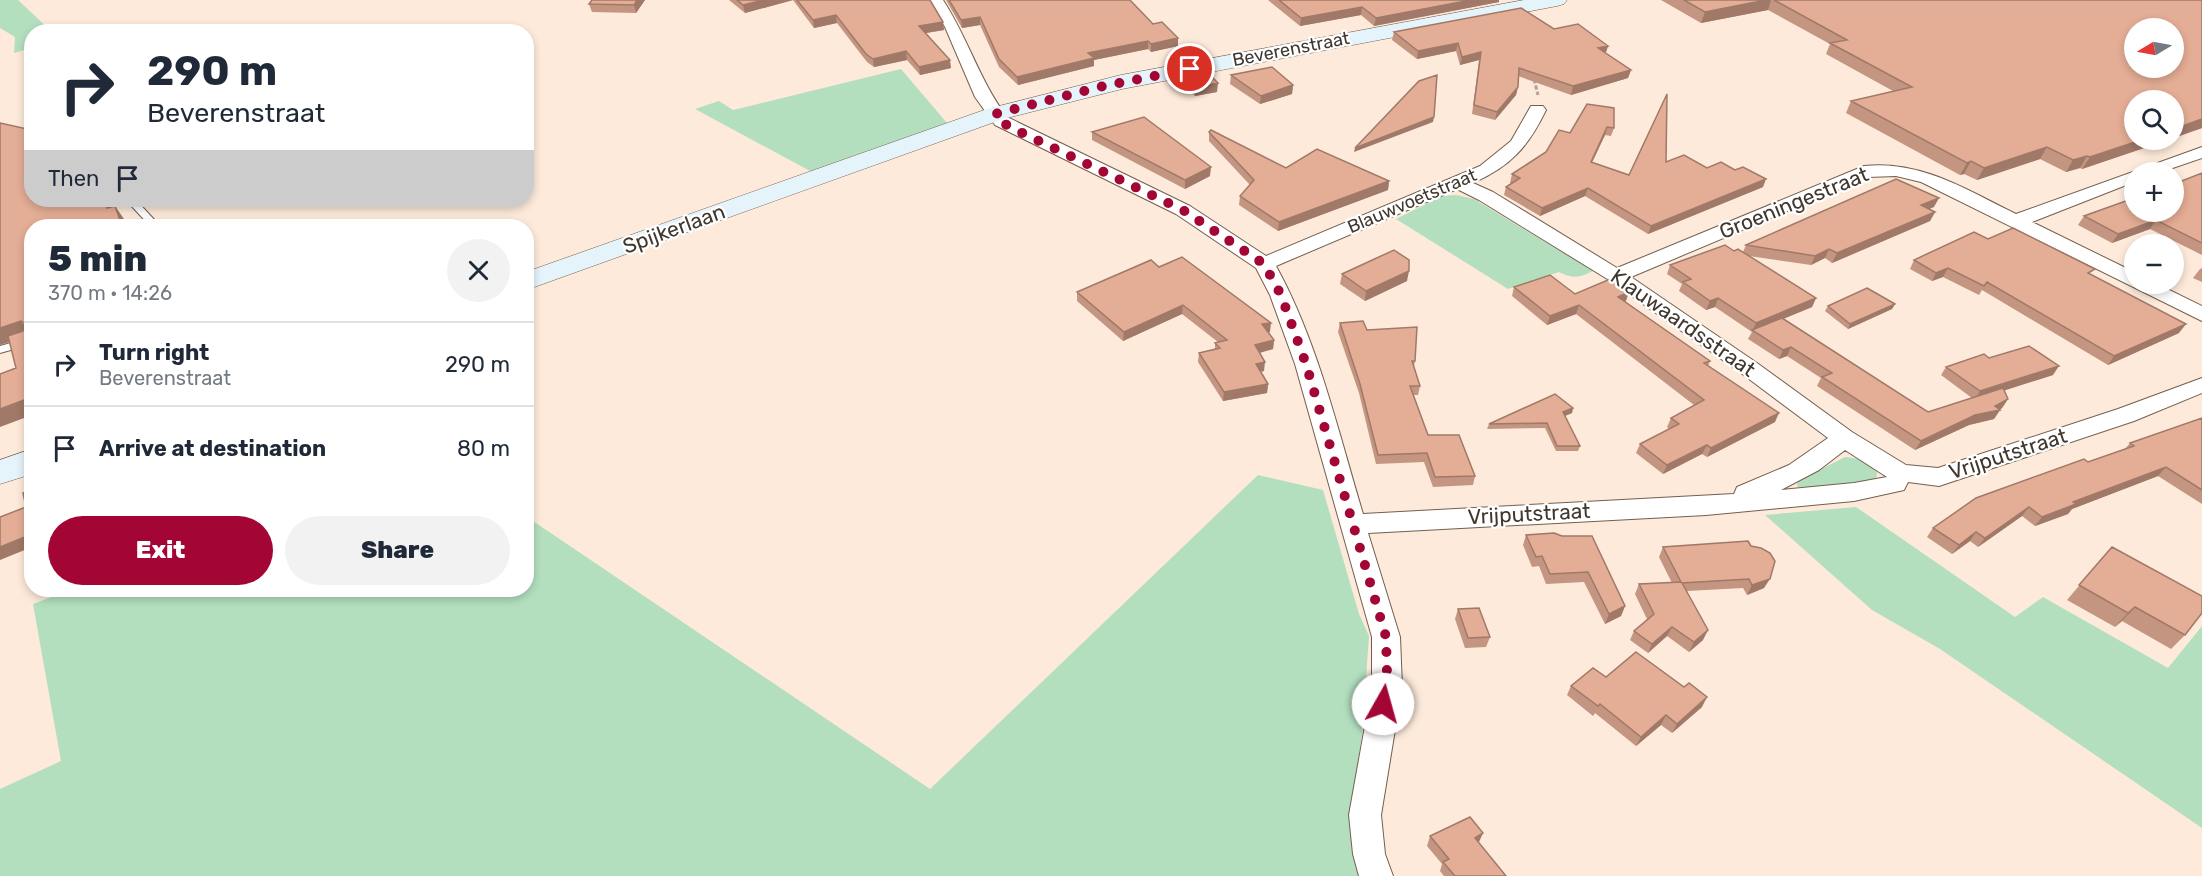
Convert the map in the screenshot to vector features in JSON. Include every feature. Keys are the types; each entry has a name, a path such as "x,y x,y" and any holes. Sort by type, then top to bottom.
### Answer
{"street":[{"path":"936,0 953,27 983,97 1000,121 1183,210 1264,264 1281,295 1306,364 1386,637 1387,687 1365,815 1370,854 1376,876"},
{"name":"Beverenstraat","path":"822,176 995,114 1121,82 1557,0"},
{"name":"Blauwvoetstraat","path":"1264,264 1487,170 1513,152 1522,140 1537,110"},
{"path":"2174,162 2202,152"},
{"name":"Groeningestraat","path":"1616,276 1864,172 1905,170 1928,178 2124,275"},
{"name":"Spijkerlaan","path":"534,279 822,176"},
{"path":"2016,221 2124,180"},
{"name":"Klauwaardsstraat","path":"1459,183 1486,196 1616,276 1749,368 1844,438 1901,474"},
{"path":"2162,294 2202,314"},
{"name":"Vrijputstraat","path":"1352,524 1706,506 1854,492 1895,484 1901,474 1939,477 2126,415 2202,386"},
{"name":"Vrijputstraat","path":"1706,506 1765,488 1794,474 1824,456 1844,438"},
{"path":"0,472 24,463"}],"lane":[{"path":"137,207 149,219"},
{"path":"0,350 24,342"}],"path":[{"path":"1533,74 1540,102 1537,110"}],"green space":[{"path":"0,0 18,0 44,24 24,24 24,50 14,53 15,37 0,28"},
{"path":"901,69 947,123 812,172 695,109 719,101 733,110"},
{"path":"1456,195 1474,199 1593,271 1576,277 1559,272 1508,289 1396,219 1442,196"},
{"path":"1845,457 1870,466 1877,472 1876,482 1803,490 1797,486 1798,481"},
{"path":"1258,475 1323,490 1359,614 1369,636 1362,735 1351,807 1363,876 0,876 0,789 61,761 33,604 52,597 534,597 534,522 930,789"},
{"path":"1856,507 2015,617 2043,597 2168,668 2202,626 2202,828 1940,649 1872,610 1765,515"}],"building":[{"path":"592,0 637,0 634,5 589,4"},
{"path":"737,0 764,0 743,5"},
{"path":"797,0 930,0 943,22 919,26 950,60 919,67 906,51 873,59 866,54 836,15 813,20"},
{"path":"949,0 1130,0 1153,24 1162,22 1178,38 1151,44 1148,41 1088,53 1094,58 1017,77 999,59 980,17 961,20"},
{"path":"1279,0 1471,0 1376,18 1362,7 1301,18"},
{"path":"1684,0 1766,0 1705,12"},
{"path":"1774,0 2202,0 2202,119 2184,125 2184,90 2124,90 2124,146 2073,160 2047,147 1984,168 1971,161 1967,163 1851,101 1912,87 1830,43 1847,40"},
{"path":"1521,8 1554,29 1578,24 1608,46 1598,48 1631,70 1573,86 1519,68 1518,87 1497,112 1474,105 1481,52 1462,57 1458,43 1418,51 1394,32"},
{"path":"1202,67 1218,83 1195,88 1179,72"},
{"path":"1272,67 1293,85 1261,96 1231,75"},
{"path":"1437,75 1434,117 1355,148 1419,81"},
{"path":"1667,94 1666,162 1684,155 1707,168 1721,162 1735,170 1743,167 1766,179 1651,226 1588,188 1542,208 1506,187 1520,178 1512,174 1546,152 1559,130 1570,133 1587,104 1614,108 1614,128 1607,127 1591,162 1629,175"},
{"path":"1144,117 1211,167 1185,180 1092,132"},
{"path":"0,123 24,128 24,207 115,207 120,219 24,219 24,323 21,321 0,328"},
{"path":"1211,130 1286,168 1317,149 1389,181 1279,222 1240,196 1254,180 1209,132"},
{"path":"2202,173 2202,243 2160,222 2184,222 2184,180"},
{"path":"1896,179 1939,198 1921,205 1935,212 1837,253 1829,249 1815,256 1746,245"},
{"path":"2124,202 2124,222 2151,222 2118,234 2084,216"},
{"path":"2013,228 2095,269 2088,273 2124,292 2124,294 2128,294 2186,324 2114,356 1987,282 1984,286 1948,268 1936,273 1914,260 1974,232 1988,239"},
{"path":"1725,245 1734,251 1738,249 1816,298 1756,323 1718,298 1710,301 1683,282 1691,279 1670,265"},
{"path":"1394,250 1409,260 1409,271 1366,291 1342,274"},
{"path":"1182,257 1271,323 1262,324 1274,340 1255,345 1265,362 1256,364 1268,384 1224,392 1199,353 1220,348 1215,343 1227,340 1183,305 1124,332 1077,292 1151,260 1159,267"},
{"path":"1550,275 1575,294 1610,279 1629,292 1618,297 1710,361 1704,363 1779,413 1711,448 1707,445 1667,465 1640,444 1679,424 1671,418 1704,400 1579,305 1550,316 1514,287"},
{"path":"1867,288 1895,304 1850,324 1828,306"},
{"path":"1782,318 1928,412 2003,388 2008,399 1995,406 2000,410 1975,415 1921,441 1822,377 1832,373 1791,347 1783,350 1752,330"},
{"path":"1363,321 1367,330 1417,327 1415,361 1412,361 1420,386 1410,386 1428,435 1459,435 1475,476 1435,477 1427,453 1378,455 1360,384 1340,323"},
{"path":"24,323 24,400 0,409 0,374 16,368 8,336 23,331"},
{"path":"2029,346 2059,366 1980,391 1946,367 1984,354 1989,358"},
{"path":"1555,394 1573,408 1563,412 1580,446 1557,446 1547,423 1489,424"},
{"path":"2202,418 2202,490 2166,467 2073,502 2076,504 2042,517 2029,507 1985,538 1976,532 1959,545 1933,528 1976,498 2084,459 2088,462 2134,446 2130,443"},
{"path":"24,508 24,537 0,547 0,517"},
{"path":"1554,533 1562,536 1592,536 1625,606 1609,614 1588,572 1550,574 1542,556 1536,557 1526,535"},
{"path":"1748,541 1751,546 1770,553 1775,561 1770,579 1752,585 1749,579 1682,583 1708,630 1694,642 1672,627 1652,644 1634,631 1654,614 1639,584 1681,582 1663,547"},
{"path":"2112,547 2202,596 2202,613 2185,635 2135,607 2128,613 2079,585"},
{"path":"1479,608 1490,637 1468,638 1458,609"},
{"path":"1636,652 1684,687 1689,683 1707,697 1677,724 1666,715 1641,737 1600,704 1598,706 1571,686 1593,668 1606,677"},
{"path":"1470,817 1483,833 1475,838 1506,876 1455,876 1443,862 1449,859 1430,836"}],"route":[{"path":"1190,69 1072,93 995,114 1000,121 1012,128 1183,210 1264,264 1281,295 1306,364 1386,637 1387,687 1383,704"}]}
